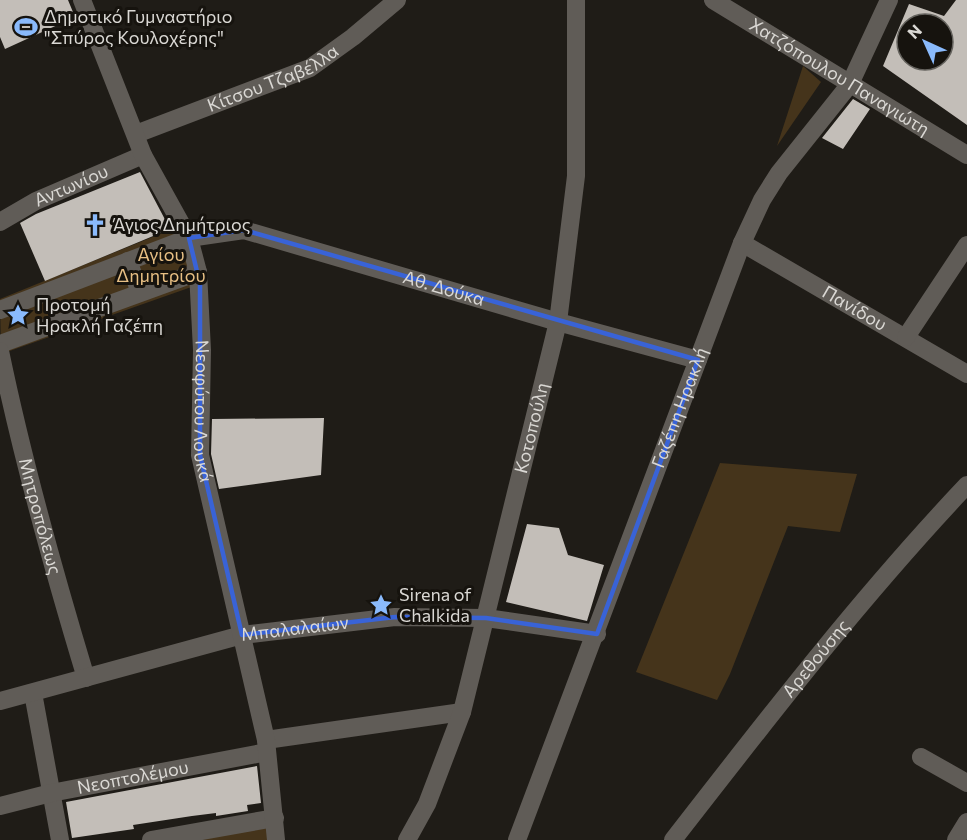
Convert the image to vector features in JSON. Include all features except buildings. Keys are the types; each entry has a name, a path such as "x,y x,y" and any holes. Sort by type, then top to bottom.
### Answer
{"street":[{"name":"Νεοφύτου Λουκά","path":"82,0 143,155 189,238 198,272 202,350 200,455 267,746 276,840"},
{"name":"Κίτσου Τζαβέλλα","path":"136,134 310,68 353,37 397,0"},
{"name":"Κοτοπούλη","path":"407,840 427,804 462,712 558,322 576,176 576,0"},
{"name":"Γαζέπη Ηρακλή","path":"517,840 597,634 742,243 762,200 779,173 850,84 890,0"},
{"name":"Χατζόπουλου Παναγιώτη","path":"720,2 967,155"},
{"name":"Αντωνίου","path":"0,220 36,201 143,155"},
{"name":"Αθ. Δούκα","path":"0,310 189,238 244,230 558,322 698,360"},
{"name":"Πανίδου","path":"742,243 967,374"},
{"path":"906,337 967,245"},
{"path":"128,261 140,292"},
{"path":"0,344 198,272"},
{"path":"63,286 72,317"},
{"name":"Μητροπόλεως","path":"0,351 11,408 44,537 86,678"},
{"name":"Αρεθούσης","path":"673,840 862,603 912,543 967,485"},
{"name":"Μπαλαλαίων","path":"0,701 242,635 395,617 486,618 597,634"},
{"path":"33,693 60,840"},
{"name":"Νεοπτολέμου","path":"0,806 267,746 462,712"},
{"path":"921,757 967,783"},
{"path":"151,840 275,818"},
{"path":"956,840 967,822"}],"highlighted area":[{"path":"244,230 698,360 597,634 486,618 395,617 242,635 200,455 200,284 189,238"}],"green space":[{"path":"803,66 821,82 777,146"},
{"name":"Αγίου Δημητρίου","path":"182,225 200,284 1,354 0,299"},
{"path":"720,463 857,474 840,532 788,526 730,674 717,700 636,672"},
{"path":"275,818 276,840 156,840"}],"place":[{"name":"Δημοτικό Γυμναστήριο \"Σπύρος Κουλοχέρης\"","path":"26,27"},
{"name":"Άγιος Δημήτριος","path":"95,225"},
{"name":"Προτομή Ηρακλή Γαζέπη","path":"18,315"},
{"name":"Sirena of Chalkida","path":"381,605"}]}
